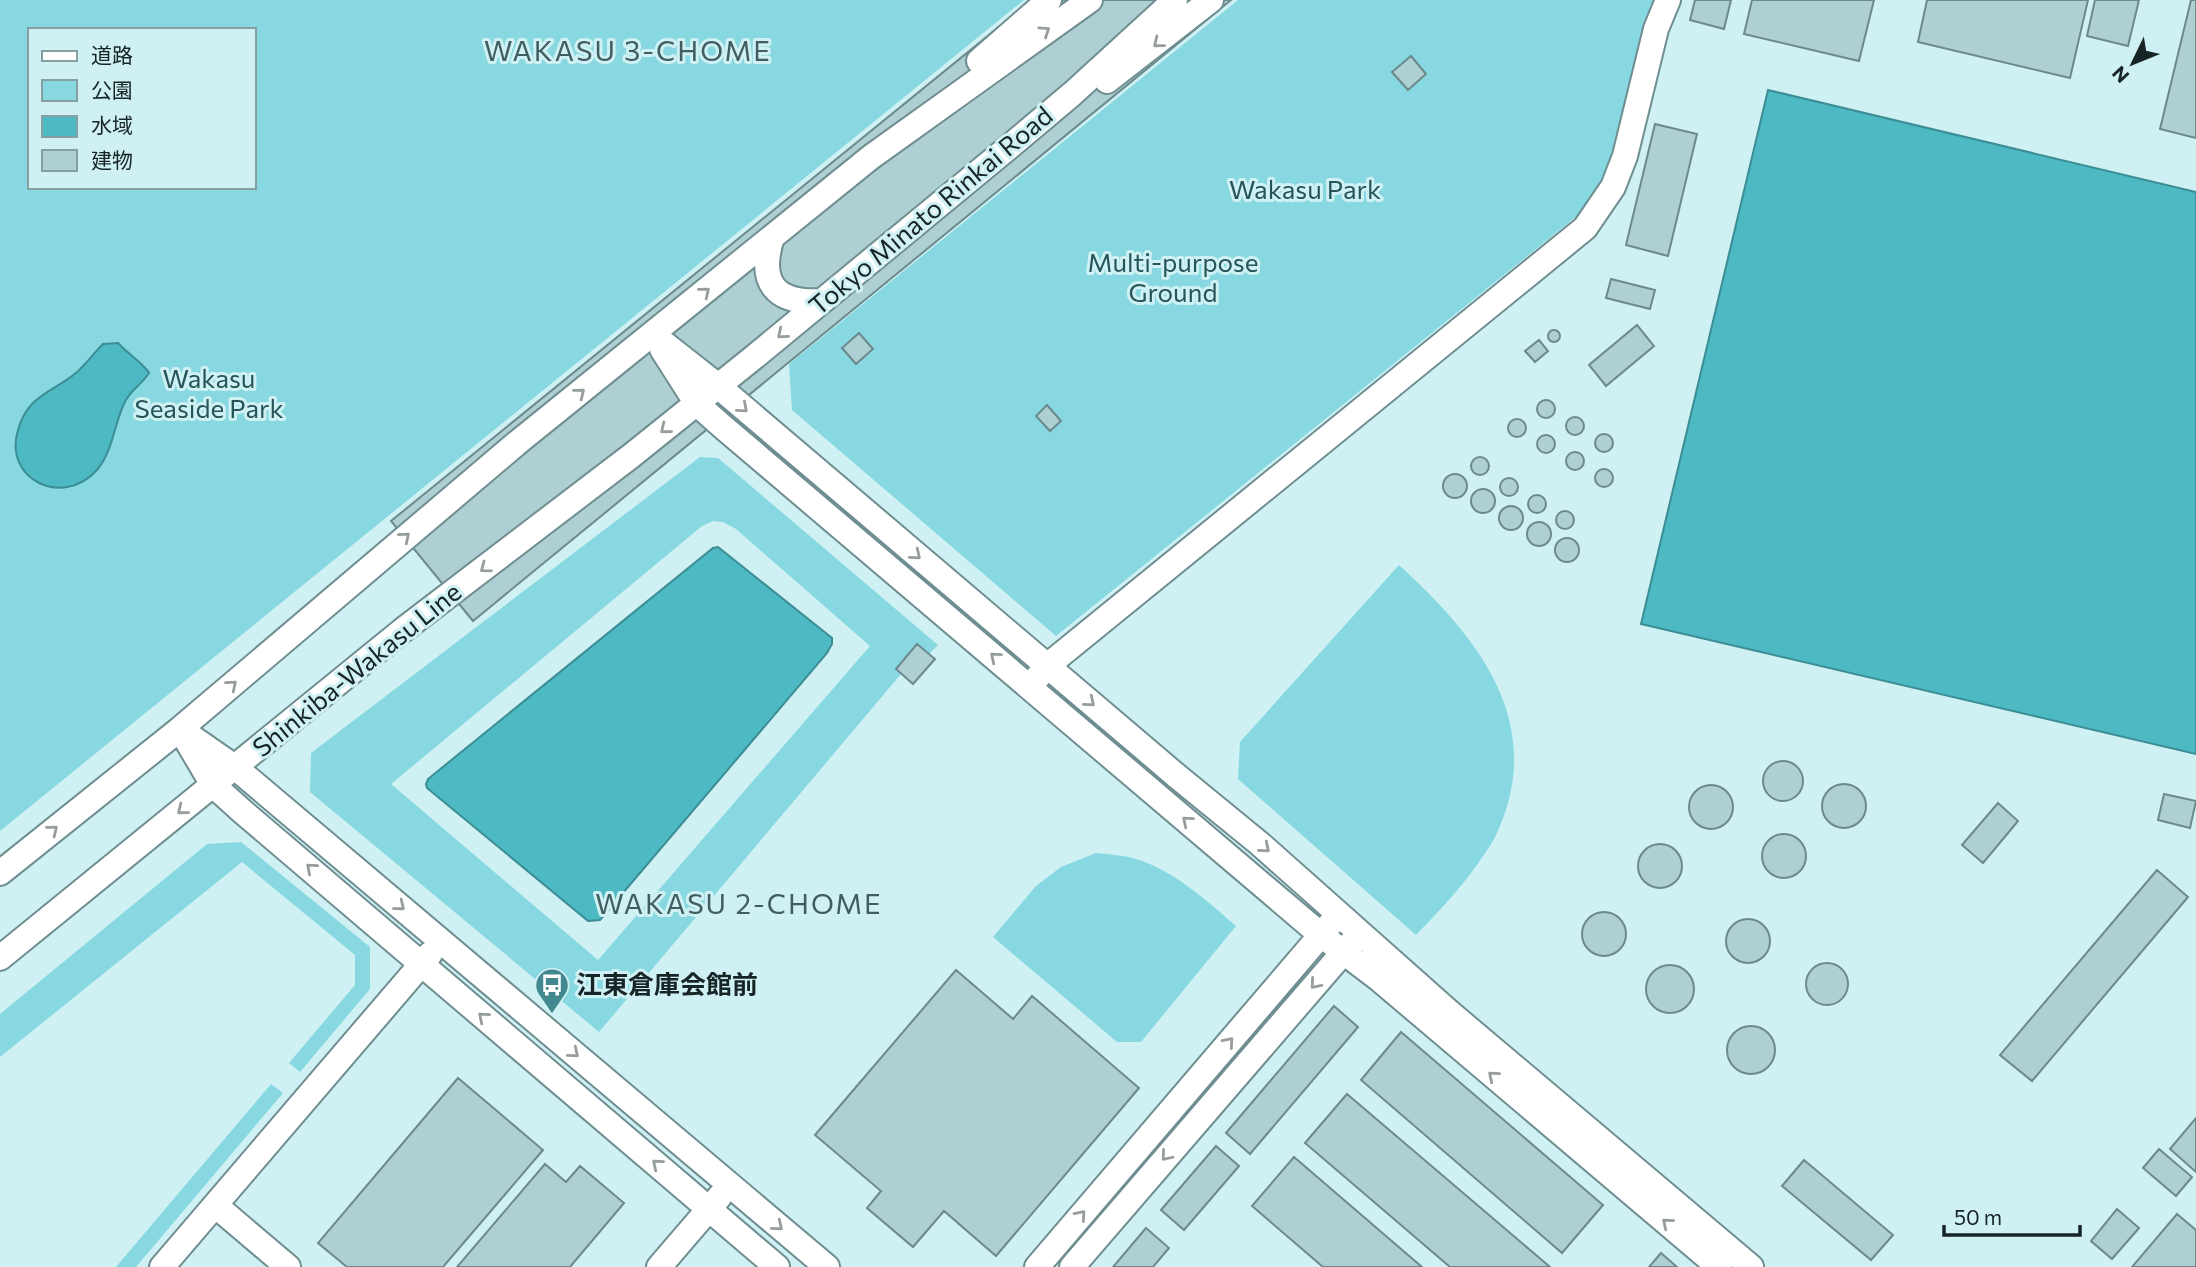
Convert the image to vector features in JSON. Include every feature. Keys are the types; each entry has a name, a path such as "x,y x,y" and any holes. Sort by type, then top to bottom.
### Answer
{"street":[{"path":"0,873 180,729 506,452 871,156 1049,0"},
{"path":"871,156 1090,0"},
{"name":"Tokyo Minato Rinkai Road","path":"718,386 1062,103 1175,0"},
{"path":"930,213 1154,47 1212,0"},
{"path":"1030,687 1047,666 1585,228 1613,187 1625,156 1656,29 1668,0"},
{"path":"772,237 765,270 770,283 780,294 793,299 821,301"},
{"path":"652,334 718,386 1340,913 1449,1012 1751,1267"},
{"path":"652,334 696,404 1321,935 1380,979 1719,1267"},
{"name":"Shinkiba-Wakasu Line","path":"0,958 403,630 718,386"},
{"path":"180,729 236,768 827,1267"},
{"path":"180,729 213,785 777,1267"},
{"path":"1037,1267 1340,913"},
{"path":"1072,1267 1360,933"},
{"path":"162,1267 442,940"},
{"path":"659,1267 729,1184"},
{"path":"215,1205 288,1267"}],"green space":[{"name":"Wakasu Seaside Park","path":"0,0 1024,0 0,831"},
{"name":"Wakasu Park","path":"1238,0 1655,0 1617,153 1607,179 1588,207 1056,636 792,410 789,364"},
{"path":"700,457 718,458 938,645 929,654 917,644 896,669 901,674 599,1032 310,792 311,753","holes":["713,521 723,522 736,529 870,646 598,960 391,784 702,526"]},
{"path":"1399,565 1456,623 1479,654 1498,687 1510,722 1514,759 1509,798 1492,842 1464,881 1416,935 1238,779 1240,742"},
{"path":"241,842 370,947 370,989 300,1072 289,1063 355,985 355,955 242,862 0,1057 0,1014 207,844"},
{"path":"1096,853 1129,857 1159,868 1186,885 1236,926 1141,1042 1117,1042 993,937 1036,886 1061,867"},
{"path":"271,1084 283,1093 136,1267 116,1267"}],"water":[{"path":"1768,90 2196,192 2196,754 1641,624"},
{"path":"118,343 149,373 126,400 102,463 83,481 68,487 39,483 27,475 19,463 16,448 22,418 35,401 77,372 103,344"},
{"path":"718,547 832,638 832,644 600,920 588,921 427,788 426,784 428,779 713,548"}],"building":[{"path":"1032,0 1231,0 473,621 391,521"},
{"path":"1695,0 1731,0 1724,29 1690,20"},
{"path":"1752,0 1874,0 1859,61 1744,34"},
{"path":"1927,0 2088,0 2070,78 1918,42"},
{"path":"2095,0 2139,0 2128,46 2087,36"},
{"path":"2191,0 2196,0 2196,138 2160,129"},
{"path":"1411,56 1426,74 1408,90 1392,72"},
{"path":"1655,124 1697,134 1668,256 1626,245"},
{"path":"1611,279 1655,290 1650,309 1606,298"},
{"path":"1637,325 1654,346 1606,386 1589,365"},
{"path":"1554,330 1560,336 1554,342 1548,336"},
{"path":"859,333 873,349 856,364 842,348"},
{"path":"1539,340 1548,351 1535,362 1525,351"},
{"path":"1542,400 1550,400 1555,409 1553,416 1542,418 1537,413 1537,405"},
{"path":"1047,405 1061,421 1050,431 1036,416"},
{"path":"1571,417 1579,417 1584,426 1582,433 1571,435 1566,430 1566,422"},
{"path":"1513,419 1521,419 1526,428 1524,435 1513,437 1508,432 1508,424"},
{"path":"1600,434 1608,434 1613,443 1611,450 1600,452 1595,447 1595,439"},
{"path":"1542,435 1550,435 1555,444 1553,451 1542,453 1537,448 1537,440"},
{"path":"1571,452 1579,452 1584,461 1582,468 1571,470 1566,465 1566,457"},
{"path":"1476,457 1484,457 1489,466 1487,473 1476,475 1471,470 1471,462"},
{"path":"1600,469 1608,469 1613,478 1611,485 1600,487 1595,482 1595,474"},
{"path":"1455,474 1463,478 1467,486 1463,494 1455,498 1447,494 1443,486 1447,478"},
{"path":"1505,478 1513,478 1518,487 1516,494 1505,496 1500,491 1500,483"},
{"path":"1483,489 1491,493 1495,501 1491,509 1483,513 1475,509 1471,501 1475,493"},
{"path":"1533,495 1541,495 1546,504 1544,511 1533,513 1528,508 1528,500"},
{"path":"1511,506 1519,510 1523,518 1519,526 1511,530 1503,526 1499,518 1503,510"},
{"path":"1561,511 1569,511 1574,520 1572,527 1561,529 1556,524 1556,516"},
{"path":"1539,522 1547,526 1551,534 1547,542 1539,546 1531,542 1527,534 1531,526"},
{"path":"1567,538 1575,542 1579,550 1575,558 1567,562 1559,558 1555,550 1559,542"},
{"path":"917,644 935,659 913,684 896,669"},
{"path":"1783,761 1797,767 1803,781 1797,795 1783,801 1769,795 1763,781 1769,767"},
{"path":"1844,784 1860,790 1866,806 1860,822 1844,828 1828,822 1822,806 1828,790"},
{"path":"1711,785 1727,791 1733,807 1727,823 1711,829 1695,823 1689,807 1695,791"},
{"path":"2164,794 2196,801 2190,828 2158,820"},
{"path":"1998,803 2018,821 1983,863 1962,845"},
{"path":"1784,834 1800,840 1806,856 1800,872 1784,878 1768,872 1762,856 1768,840"},
{"path":"1660,844 1676,850 1682,866 1676,882 1660,888 1644,882 1638,866 1644,850"},
{"path":"2157,870 2188,897 2032,1081 2000,1055"},
{"path":"1604,912 1620,918 1626,934 1620,950 1604,956 1588,950 1582,934 1588,918"},
{"path":"1748,919 1764,925 1770,941 1764,957 1748,963 1732,957 1726,941 1732,925"},
{"path":"1827,963 1842,969 1848,984 1842,999 1827,1005 1812,999 1806,984 1812,969"},
{"path":"1670,965 1679,966 1687,972 1693,980 1693,998 1687,1006 1679,1012 1670,1013 1661,1012 1653,1006 1647,998 1646,989 1647,980 1653,972 1661,966"},
{"path":"956,970 1013,1019 1032,996 1139,1088 996,1256 944,1211 913,1247 867,1208 881,1191 815,1135"},
{"path":"1334,1006 1358,1027 1250,1154 1226,1133"},
{"path":"1751,1026 1768,1033 1775,1050 1768,1067 1751,1074 1734,1067 1727,1050 1734,1033"},
{"path":"1401,1032 1603,1205 1562,1253 1361,1080"},
{"path":"458,1078 543,1150 443,1267 347,1267 318,1243"},
{"path":"1347,1094 1550,1267 1450,1267 1305,1143"},
{"path":"2196,1118 2196,1172 2170,1149"},
{"path":"1216,1146 1239,1166 1184,1230 1161,1210"},
{"path":"2159,1149 2192,1177 2176,1196 2143,1168"},
{"path":"1294,1157 1422,1267 1323,1267 1252,1206"},
{"path":"1804,1160 1893,1235 1871,1260 1782,1186"},
{"path":"545,1164 566,1182 580,1166 624,1203 570,1267 457,1267"},
{"path":"2117,1209 2139,1228 2112,1259 2091,1241"},
{"path":"2177,1214 2196,1230 2196,1267 2132,1267"},
{"path":"1146,1228 1169,1248 1153,1267 1113,1267"},
{"path":"1661,1253 1677,1267 1649,1267"}],"place":[{"name":"江東倉庫会館前","path":"552,1015"}],"district":[{"name":"WAKASU 3-CHOME","path":"628,51"},
{"name":"WAKASU 2-CHOME","path":"739,904"}],"park label":[{"name":"Multi-purpose Ground","path":"1173,278"}]}
